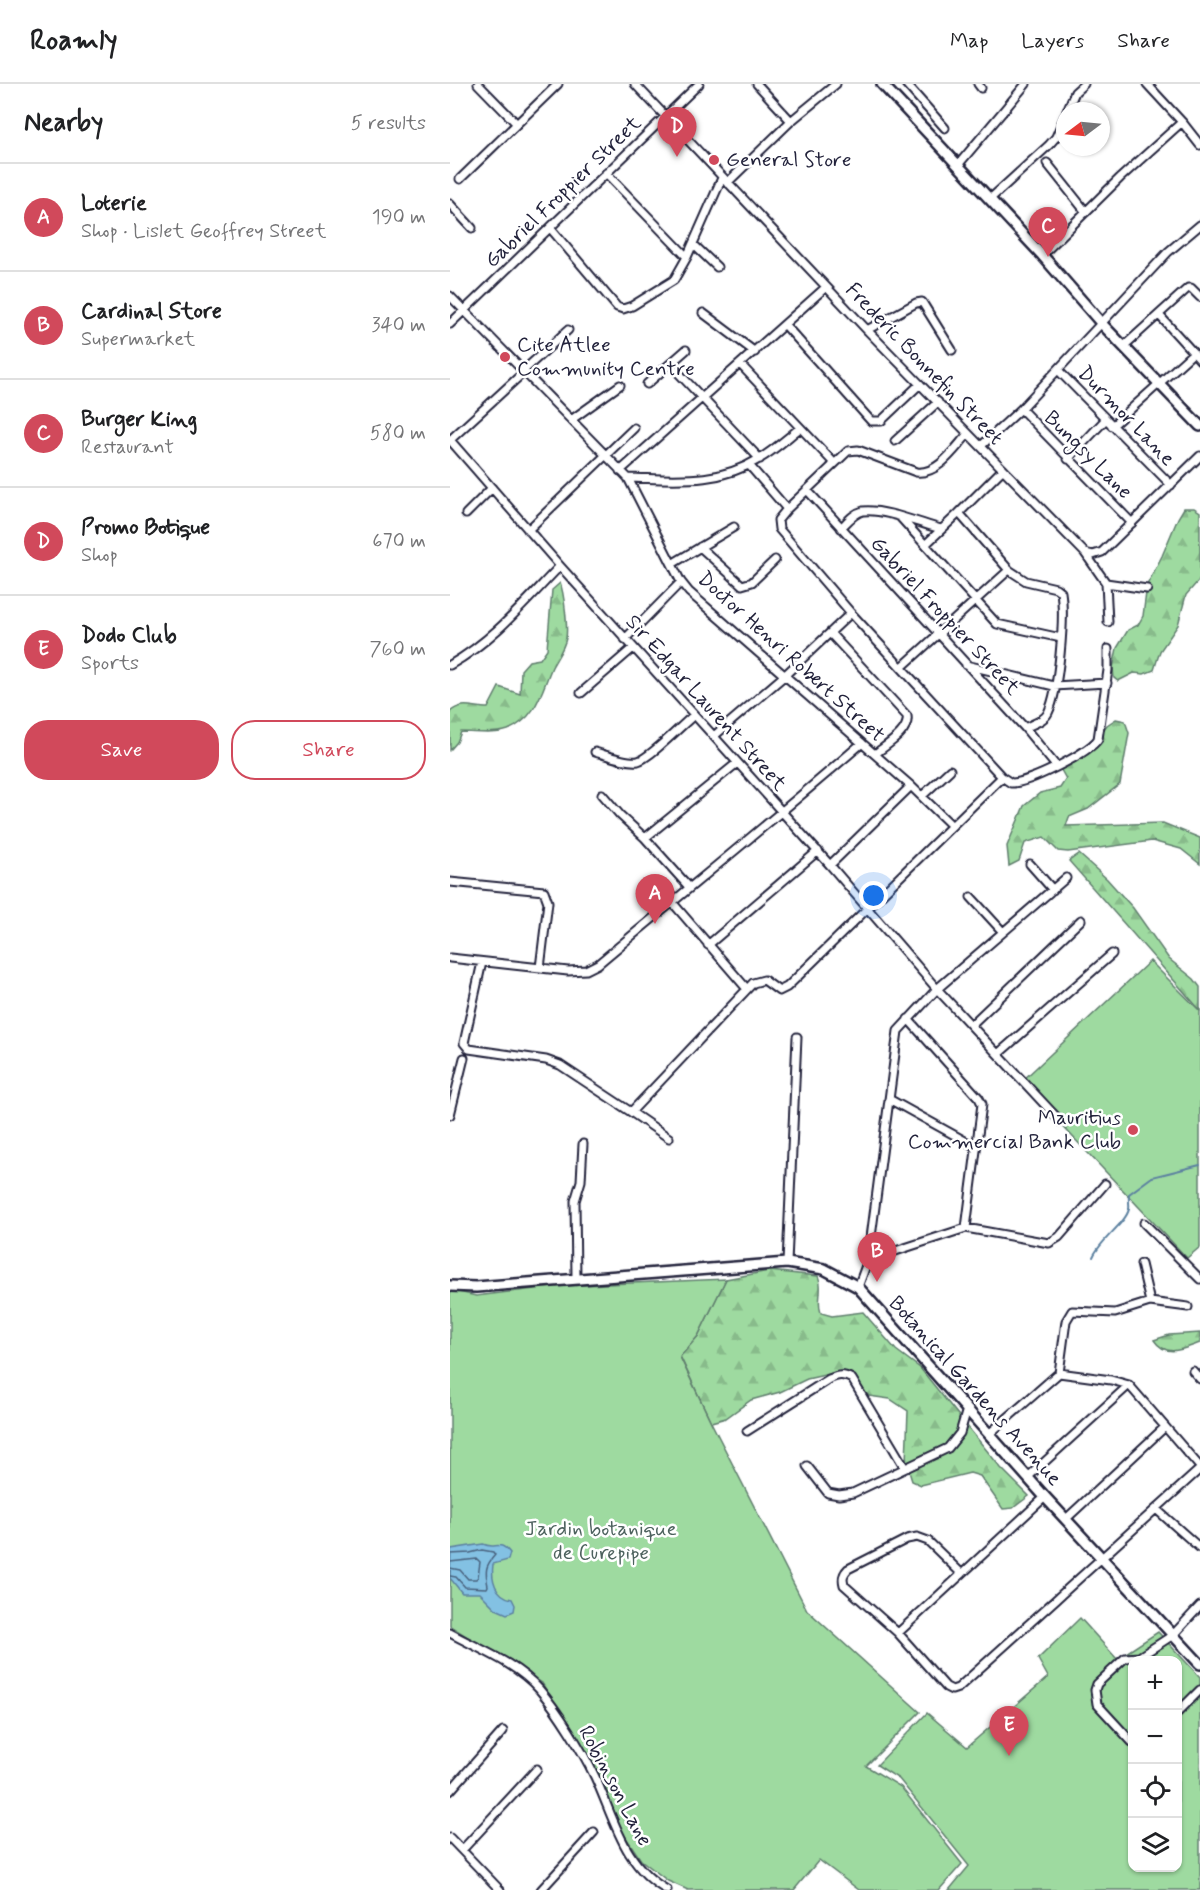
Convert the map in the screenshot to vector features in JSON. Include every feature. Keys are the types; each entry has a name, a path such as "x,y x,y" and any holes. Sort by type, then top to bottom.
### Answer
{"street":[{"path":"478,84 517,124"},
{"path":"460,179 558,84"},
{"name":"Frederic Bonnefin Street","path":"635,84 867,330 1085,553 1106,583"},
{"name":"Gabriel Froppier Street","path":"450,324 699,84"},
{"path":"757,84 791,121"},
{"path":"550,229 617,307 623,309 632,306 674,280 724,180 836,84"},
{"path":"882,84 1042,255 1102,324 1200,426"},
{"path":"906,84 945,128"},
{"path":"957,165 1026,84"},
{"path":"1071,102 1075,92 1084,84"},
{"path":"1147,84 1200,145"},
{"path":"1042,255 1120,178 1182,122"},
{"path":"990,199 1056,137"},
{"path":"1047,164 1086,212"},
{"path":"606,173 687,257"},
{"path":"450,204 472,228"},
{"path":"981,446 1021,410 1168,252 1200,225"},
{"path":"693,244 717,267"},
{"path":"620,471 826,287"},
{"path":"1124,346 1188,288 1200,297"},
{"name":"Doctor Henri Robert Street","path":"450,296 628,478 681,582 698,602 875,754 951,825"},
{"path":"867,330 922,302 952,350"},
{"path":"703,313 754,352"},
{"path":"1159,315 1200,360"},
{"path":"785,325 872,421 881,421 920,384"},
{"path":"450,440 568,330"},
{"path":"647,384 686,350"},
{"path":"1112,426 1193,353"},
{"path":"670,364 760,459"},
{"path":"740,364 834,463"},
{"name":"Durmor Lane","path":"1058,370 1171,485"},
{"path":"571,420 620,385"},
{"path":"895,441 938,402"},
{"name":"Bungsy Lane","path":"1021,410 1132,523"},
{"path":"1068,459 1106,419"},
{"path":"528,530 634,428"},
{"path":"628,478 701,479 717,477 760,459 800,429"},
{"path":"968,434 936,467 924,473 853,450 834,463 787,509 778,520 779,529 851,613 1006,781 1016,783 1056,766 1089,749 1098,739 1107,683 1108,648"},
{"name":"Sir Edgar Laurent Street","path":"450,440 633,648 818,851 937,989 1061,1122"},
{"path":"1085,553 1094,555 1102,552 1200,456"},
{"path":"749,465 787,509"},
{"path":"926,544 1003,469"},
{"path":"466,514 492,488"},
{"name":"Gabriel Froppier Street","path":"807,490 1025,728 1056,766"},
{"path":"841,528 862,511 876,511 941,529"},
{"path":"959,513 1009,570 1026,581 1056,588 1061,592 1061,638 1048,713 1025,728"},
{"path":"900,517 997,624 1061,638"},
{"path":"672,564 734,527"},
{"path":"700,547 742,585 752,582 775,560"},
{"path":"450,665 477,649 496,633 560,566"},
{"path":"902,667 1009,570"},
{"path":"625,639 681,582"},
{"path":"1108,622 1106,583 1146,590"},
{"path":"714,736 784,676 851,613"},
{"path":"830,633 908,716 909,721 906,728 875,754"},
{"path":"581,693 633,648"},
{"path":"966,665 1054,686 1107,683"},
{"path":"595,752 638,761 694,715"},
{"path":"450,958 576,972 598,964 862,743"},
{"path":"645,838 737,763"},
{"path":"922,796 950,770"},
{"path":"632,1112 753,983 764,980 779,991 787,987 1002,777"},
{"path":"830,865 911,786"},
{"path":"603,794 689,887"},
{"path":"708,945 818,851"},
{"path":"1030,864 1053,890"},
{"path":"858,1287 868,1260 898,1031 937,989 1066,878"},
{"path":"450,882 544,891 548,902 540,968"},
{"path":"971,897 1003,932"},
{"path":"672,902 747,989"},
{"path":"971,1025 1082,920"},
{"path":"998,1054 1112,954"},
{"path":"482,962 464,1043 466,1047 546,1060 560,1065 669,1138"},
{"path":"908,1019 980,1098 981,1112 966,1228"},
{"path":"787,1263 797,1037"},
{"path":"450,1115 464,1058"},
{"path":"889,1099 976,1147"},
{"path":"576,1278 575,1201 581,1180 583,1144"},
{"path":"868,1260 966,1228 1049,1242 1059,1237 1105,1184"},
{"path":"1144,1223 1200,1279"},
{"name":"Botanical Gardens Avenue","path":"450,1286 476,1287 787,1263 824,1269 858,1287 1045,1497 1067,1518 1200,1664"},
{"path":"1141,1264 1150,1302"},
{"path":"989,1434 1059,1373 1066,1321 1072,1311 1115,1313 1150,1302 1188,1307"},
{"path":"1193,1371 1200,1378"},
{"path":"962,1574 928,1541 917,1537 907,1539 848,1569 842,1580 844,1585 898,1634 946,1687 952,1690 958,1688 1200,1468 1129,1385 1111,1380 1059,1373"},
{"path":"747,1431 830,1379 838,1375 845,1376 852,1379 905,1468"},
{"path":"1028,1477 1129,1385"},
{"path":"807,1466 828,1493 839,1495 853,1492 948,1448 960,1433 967,1409"},
{"path":"1067,1518 1165,1427"},
{"path":"898,1634 1045,1497"},
{"path":"1156,1509 1200,1548"},
{"path":"1145,1656 1173,1635 1200,1606"},
{"name":"Robinson Lane","path":"450,1633 510,1666 539,1689 563,1723 594,1777 626,1849 657,1888 667,1890"},
{"path":"1128,1658 1125,1658 1097,1684 1095,1690 1097,1704 1128,1738"},
{"path":"1182,1706 1200,1690"},
{"path":"450,1791 503,1731"},
{"path":"462,1850 537,1769"},
{"path":"541,1890 594,1832"},
{"path":"450,1838 500,1890"}],"green space":[{"path":"1184,508 1194,508 1200,512 1200,579 1186,595 1178,625 1160,651 1154,670 1144,674 1134,673 1118,681 1114,678 1113,668 1117,648 1128,630 1138,625 1143,616 1147,585"},
{"path":"560,583 565,610 566,638 532,711 518,725 503,732 461,732 457,742 450,750 450,712 464,706 488,708 499,687 520,694 521,670 529,661 540,659 547,649 552,590"},
{"path":"1116,719 1125,721 1129,733 1120,784 1088,809 1069,817 1066,826 1163,823 1200,838 1200,864 1181,849 1152,841 1068,852 1058,851 1044,837 1025,843 1019,861 1009,866 1007,846 1024,806 1040,793 1060,788 1066,779 1061,770 1093,743 1107,725"},
{"path":"1079,854 1107,879 1133,908 1169,959 1194,979 1200,987 1200,1010 1069,861"},
{"name":"Mauritius Commercial Bank Club","path":"1150,961 1200,1011 1200,1247 1187,1258 1021,1082"},
{"path":"769,1271 818,1276 821,1313 832,1316 863,1312 896,1350 920,1368 1001,1468 1029,1496 1013,1508 1003,1509 980,1476 970,1473 921,1485 912,1481 906,1462 908,1411 890,1399 869,1396 848,1374 838,1372 807,1379 780,1392 751,1400 726,1418 711,1422 680,1356 698,1336 726,1279"},
{"name":"Jardin botanique de Curepipe","path":"726,1279 698,1336 680,1357 807,1610 920,1712 866,1766 901,1787 962,1864 939,1890 859,1890 819,1860 794,1890 688,1890 668,1881 641,1860 621,1830 594,1769 542,1683 450,1626 450,1290 476,1296 560,1286"},
{"path":"1200,1333 1200,1343 1175,1350 1164,1349 1154,1340 1169,1335"},
{"path":"1080,1618 1117,1659 1158,1632 1180,1656 1128,1656 1128,1872 1182,1872 1182,1658 1200,1677 1200,1890 949,1890 969,1866 899,1779 877,1765 927,1713 967,1747 1048,1677 1038,1659"}],"water":[{"path":"483,1544 503,1547 510,1553 508,1560 493,1564 495,1586 498,1591 512,1599 515,1605 514,1611 507,1614 496,1609 480,1593 462,1593 450,1578 451,1549"}],"waterway":[{"path":"1093,1257 1127,1214 1129,1194 1152,1177 1200,1165"}],"place":[{"name":"Promo Botique","path":"677,157"},
{"name":"General Store","path":"714,160"},
{"name":"Burger King","path":"1048,257"},
{"name":"Cite Atlee Community Centre","path":"505,357"},
{"name":"Loterie","path":"655,924"},
{"name":"Mauritius Commercial Bank Club","path":"1133,1130"},
{"name":"Cardinal Store","path":"877,1282"},
{"name":"Dodo Club","path":"1009,1756"}]}
